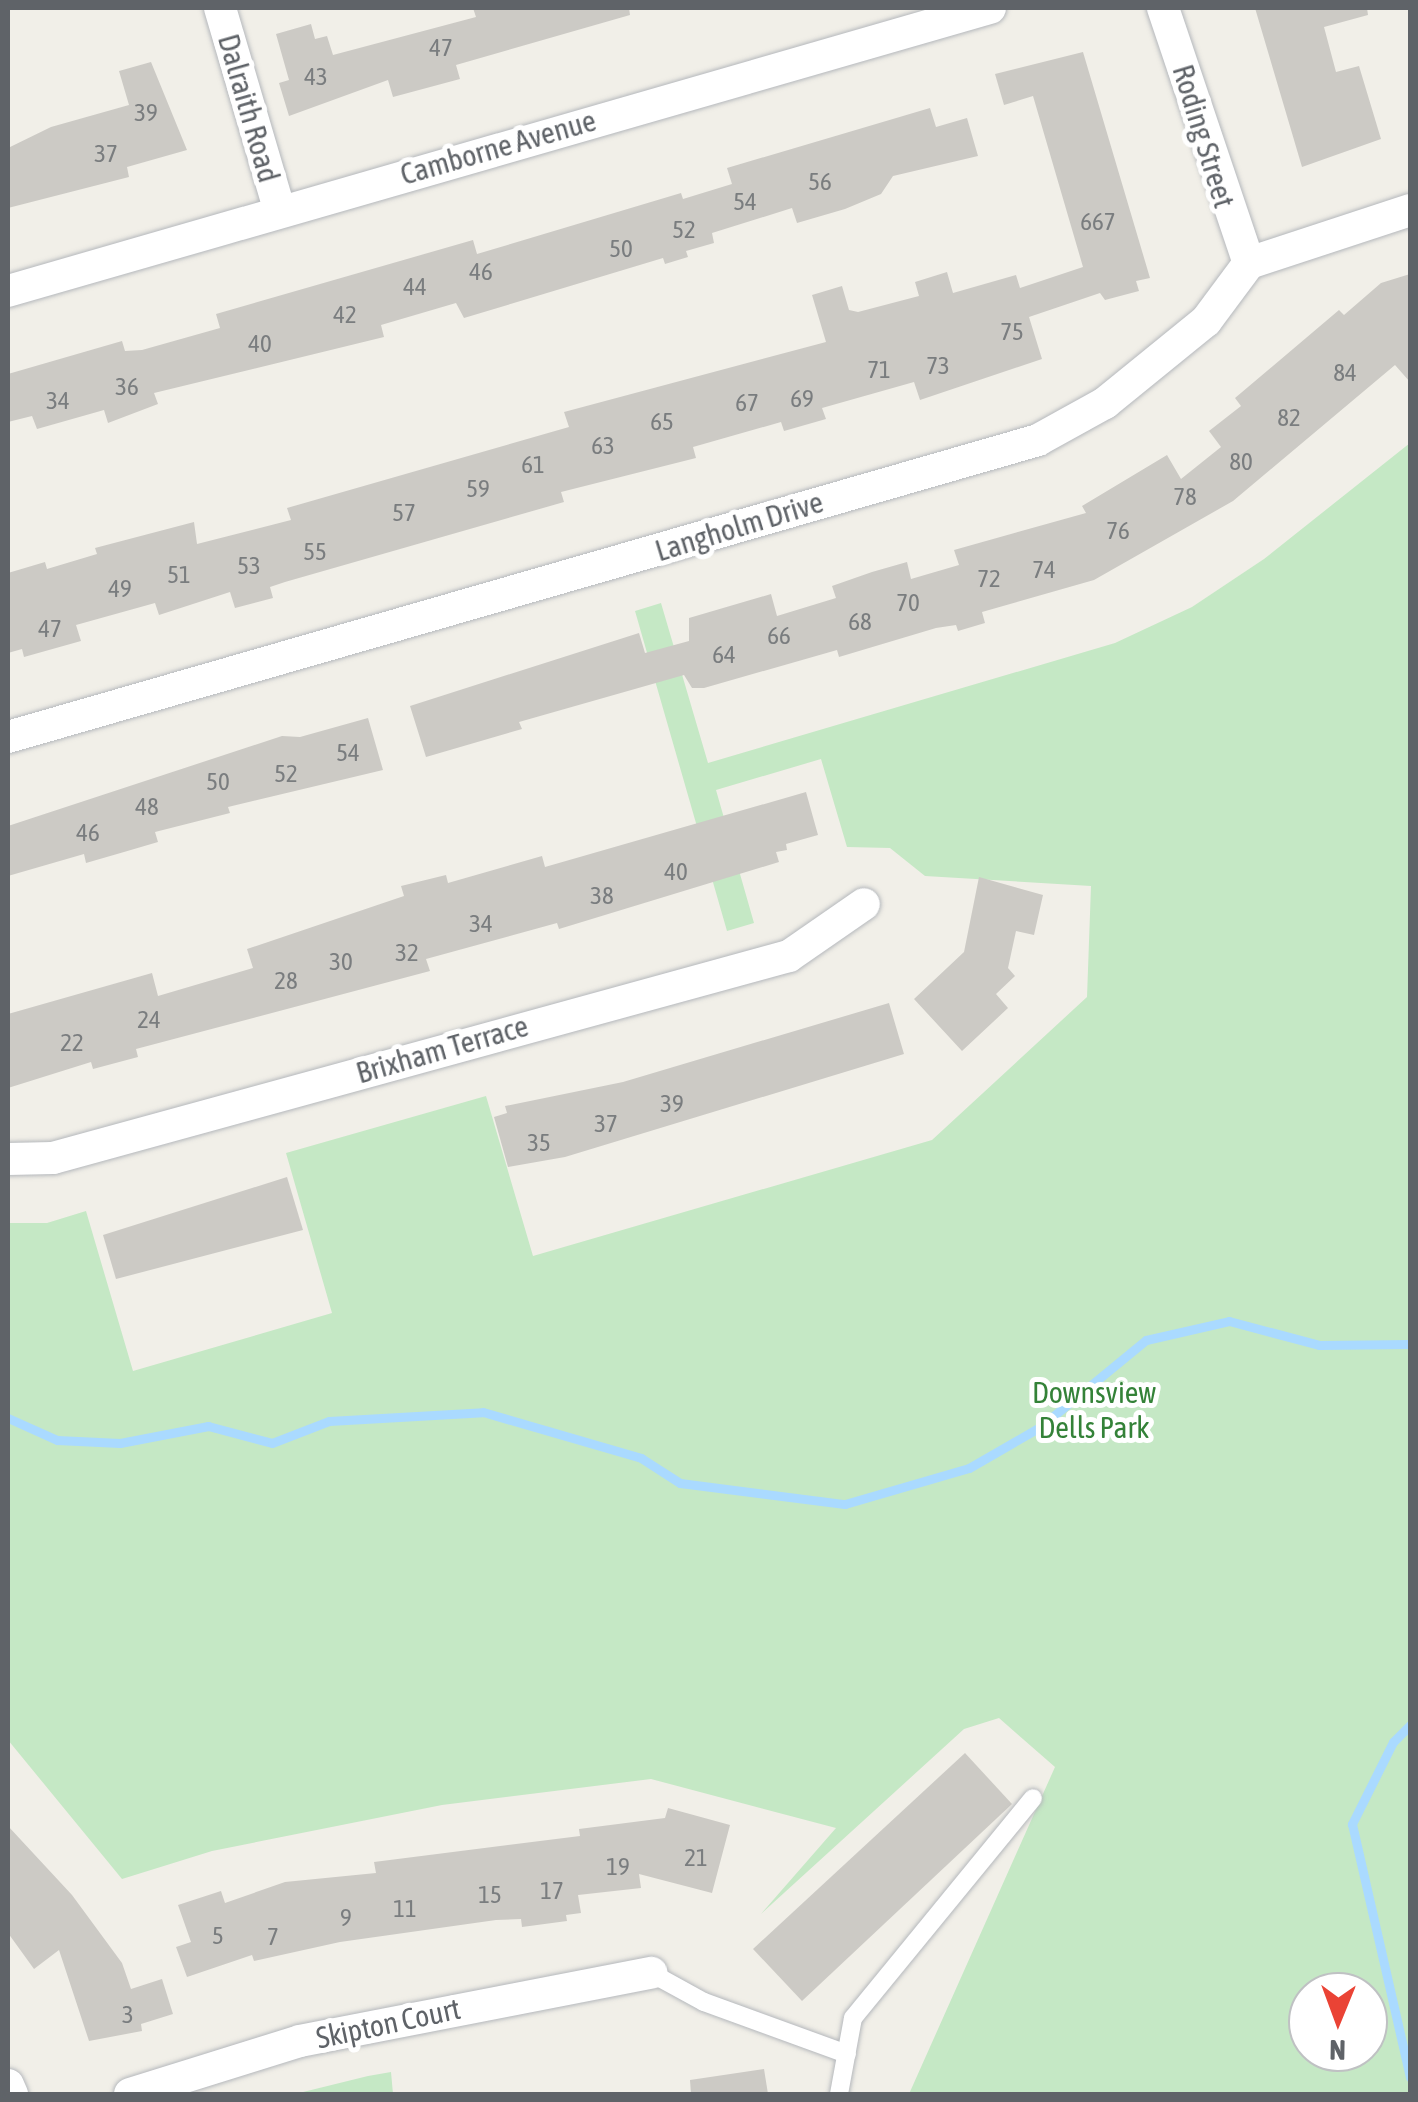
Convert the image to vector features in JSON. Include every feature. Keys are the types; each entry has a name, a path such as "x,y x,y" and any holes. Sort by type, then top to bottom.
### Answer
{"street":[{"name":"Dalraith Road","path":"220,8 278,209"},
{"name":"Camborne Avenue","path":"8,290 278,209 990,8"},
{"name":"Roding Street","path":"1164,8 1249,263"},
{"path":"1249,263 1410,210"},
{"name":"Langholm Drive","path":"8,737 1038,440 1105,403 1206,320 1249,263"},
{"name":"Brixham Terrace","path":"8,1158 54,1158 789,956 864,904"},
{"name":"Skipton Court","path":"130,2094 300,2041 651,1973"},
{"path":"8,2085 12,2094"}],"lane":[{"path":"840,2094 853,2018 1033,1798"},
{"path":"651,1973 704,2002 846,2054"}],"green space":[{"name":"Downsview Dells Park","path":"1410,443 1410,2094 909,2094 1055,1767 999,1718 964,1729 761,1914 836,1828 651,1779 442,1805 212,1851 122,1879 8,1740 8,1223 47,1223 86,1211 133,1371 332,1313 286,1153 486,1096 533,1256 932,1140 1087,997 1091,886 925,876 890,848 847,847 821,759 716,790 754,923 727,931 635,611 661,603 708,763 1115,643 1192,607 1264,559"},
{"path":"391,2072 393,2094 299,2093 368,2076"}],"building":[{"path":"473,8 629,8 630,15 456,65 460,79 393,97 388,80 289,116 279,83 289,80 276,34 311,24 315,39 327,36 333,55 476,17"},
{"path":"1255,8 1367,8 1368,15 1324,27 1336,72 1359,66 1381,139 1302,167"},
{"path":"1083,52 1150,278 1136,281 1139,291 1105,300 1100,293 1029,317 1042,359 920,400 914,382 822,408 826,419 784,431 781,422 693,447 696,458 561,492 564,502 270,587 273,598 235,608 230,592 159,615 155,603 76,625 81,641 24,657 22,649 8,653 8,573 45,562 47,569 97,554 95,548 194,522 197,544 291,520 287,508 569,427 564,412 826,342 812,295 842,286 849,310 858,312 919,296 915,282 947,272 953,293 1016,275 1020,288 1083,267 1033,96 1004,105 995,74"},
{"path":"151,62 187,150 127,167 129,177 8,208 8,148 51,127 129,105 119,71"},
{"path":"930,108 936,127 967,118 978,156 893,176 881,194 845,209 797,223 792,208 712,233 714,243 686,251 688,257 665,264 663,258 464,318 456,303 381,325 384,337 154,393 158,404 108,423 104,410 37,429 32,416 8,422 8,374 122,341 125,351 142,350 220,328 216,314 473,240 477,254 681,193 683,199 732,184 727,168"},
{"path":"1410,274 1410,382 1395,365 1233,501 1094,580 982,612 985,623 958,631 956,625 936,628 839,657 837,650 704,688 692,688 684,675 519,722 522,729 426,757 410,706 639,633 645,653 689,641 689,618 771,594 777,616 836,598 832,586 907,562 911,579 959,565 954,550 1086,513 1082,506 1167,455 1181,479 1221,447 1209,431 1241,406 1235,398 1339,310 1344,315 1381,283"},
{"path":"368,718 383,770 228,807 230,813 155,832 158,842 86,863 84,854 8,876 8,826 282,736 300,737"},
{"path":"806,792 818,835 786,844 787,850 776,852 779,862 559,929 557,923 426,959 430,971 136,1049 138,1057 93,1069 91,1062 8,1088 8,1014 152,973 158,996 253,968 247,949 404,896 401,886 446,875 448,883 542,856 545,867"},
{"path":"979,877 1043,895 1034,935 1016,931 1008,968 1015,976 996,994 1008,1008 962,1051 914,999 964,952"},
{"path":"889,1003 904,1054 565,1157 508,1167 494,1117 507,1113 505,1106 623,1082"},
{"path":"287,1177 303,1230 116,1279 103,1235"},
{"path":"965,1753 1012,1804 802,2001 753,1949"},
{"path":"668,1808 730,1825 712,1893 639,1874 641,1888 578,1895 581,1913 566,1915 567,1921 522,1927 521,1919 496,1920 340,1942 254,1961 252,1955 187,1977 176,1947 191,1942 178,1905 221,1891 225,1903 285,1882 376,1873 374,1862 580,1836 579,1829 665,1818"},
{"path":"8,1826 72,1895 122,1963 131,1989 162,1979 173,2014 141,2024 142,2031 89,2041 59,1950 34,1969 8,1933"},
{"path":"764,2069 768,2094 691,2094 690,2080"}],"waterway":[{"path":"8,1418 57,1440 120,1443 208,1426 272,1443 329,1421 483,1412 641,1458 680,1483 845,1504 969,1468 1040,1427 1146,1340 1229,1321 1319,1345 1410,1344"},
{"path":"1410,1725 1393,1742 1352,1824 1410,2077"}]}
